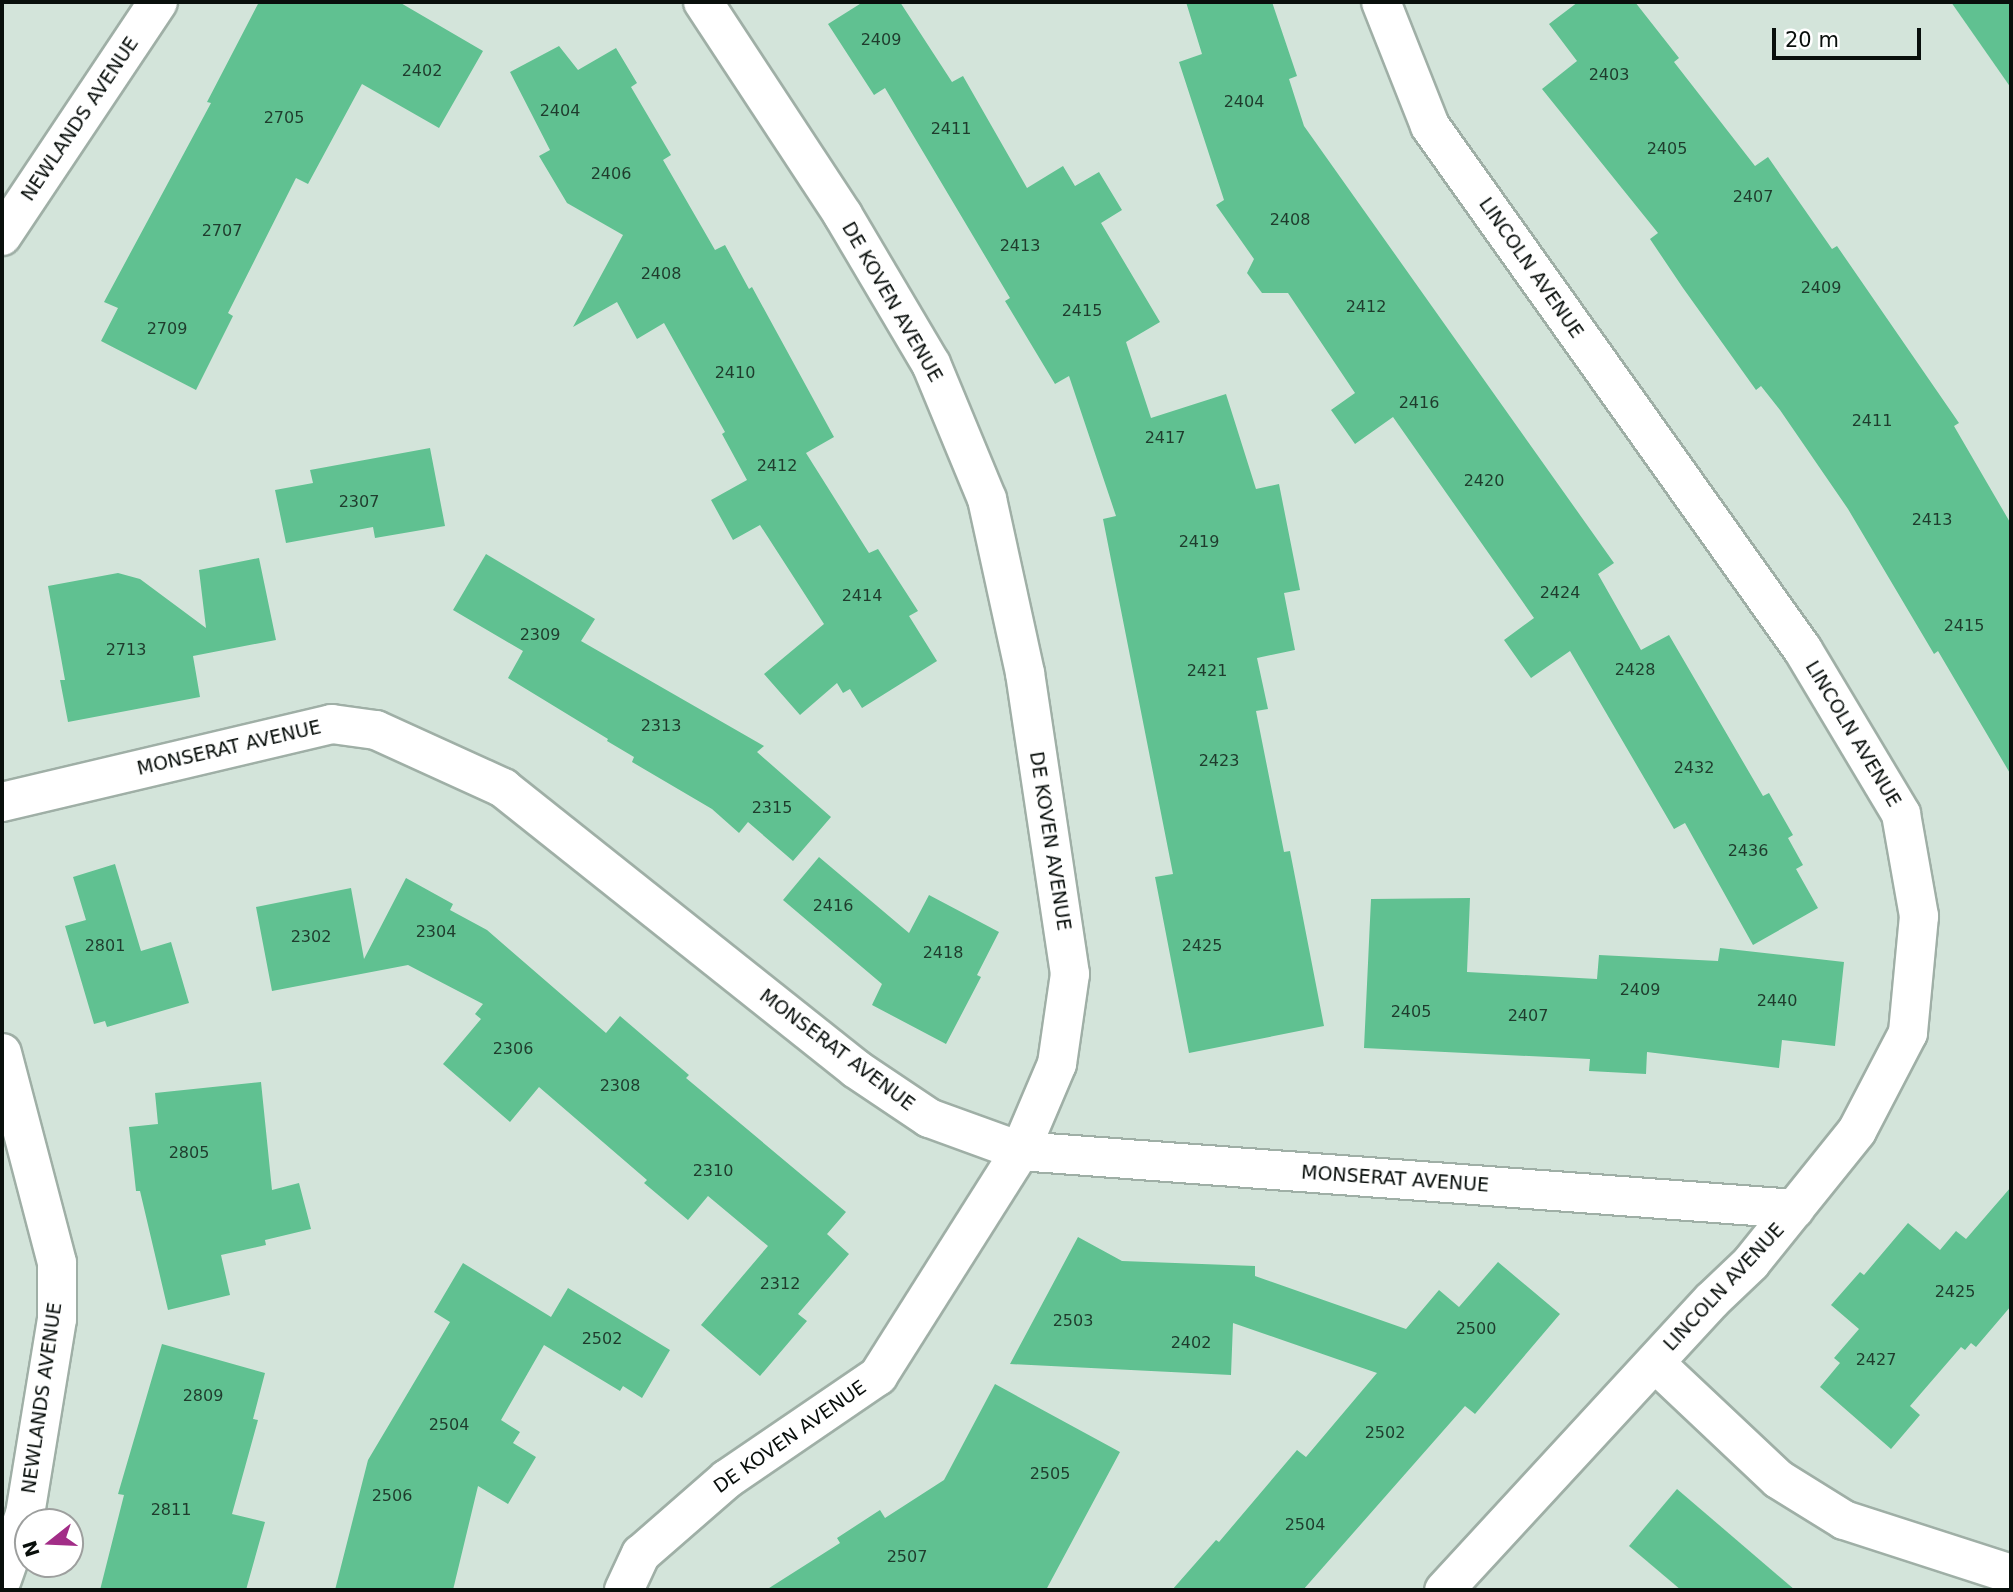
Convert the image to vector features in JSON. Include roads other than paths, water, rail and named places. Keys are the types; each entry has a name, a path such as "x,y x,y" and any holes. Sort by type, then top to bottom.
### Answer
{"street":[{"name":"NEWLANDS AVENUE","path":"2,236 158,2"},
{"name":"DE KOVEN AVENUE","path":"624,1590 641,1554 727,1479 878,1376 1020,1151 1057,1065 1070,974 1025,673 986,499 932,364 843,215 703,2"},
{"name":"LINCOLN AVENUE","path":"1381,2 1430,126 1803,650 1901,814 1919,916 1908,1033 1857,1131 1751,1263 1444,1590"},
{"name":"MONSERAT AVENUE","path":"2,802 332,724 376,730 503,788 856,1069 929,1118 1020,1151 1795,1209"},
{"name":"NEWLANDS AVENUE","path":"2,1053 39,1188 57,1274 57,1319 24,1514 2,1579"},
{"path":"1655,1363 1777,1479 1844,1520 2011,1574"}]}
